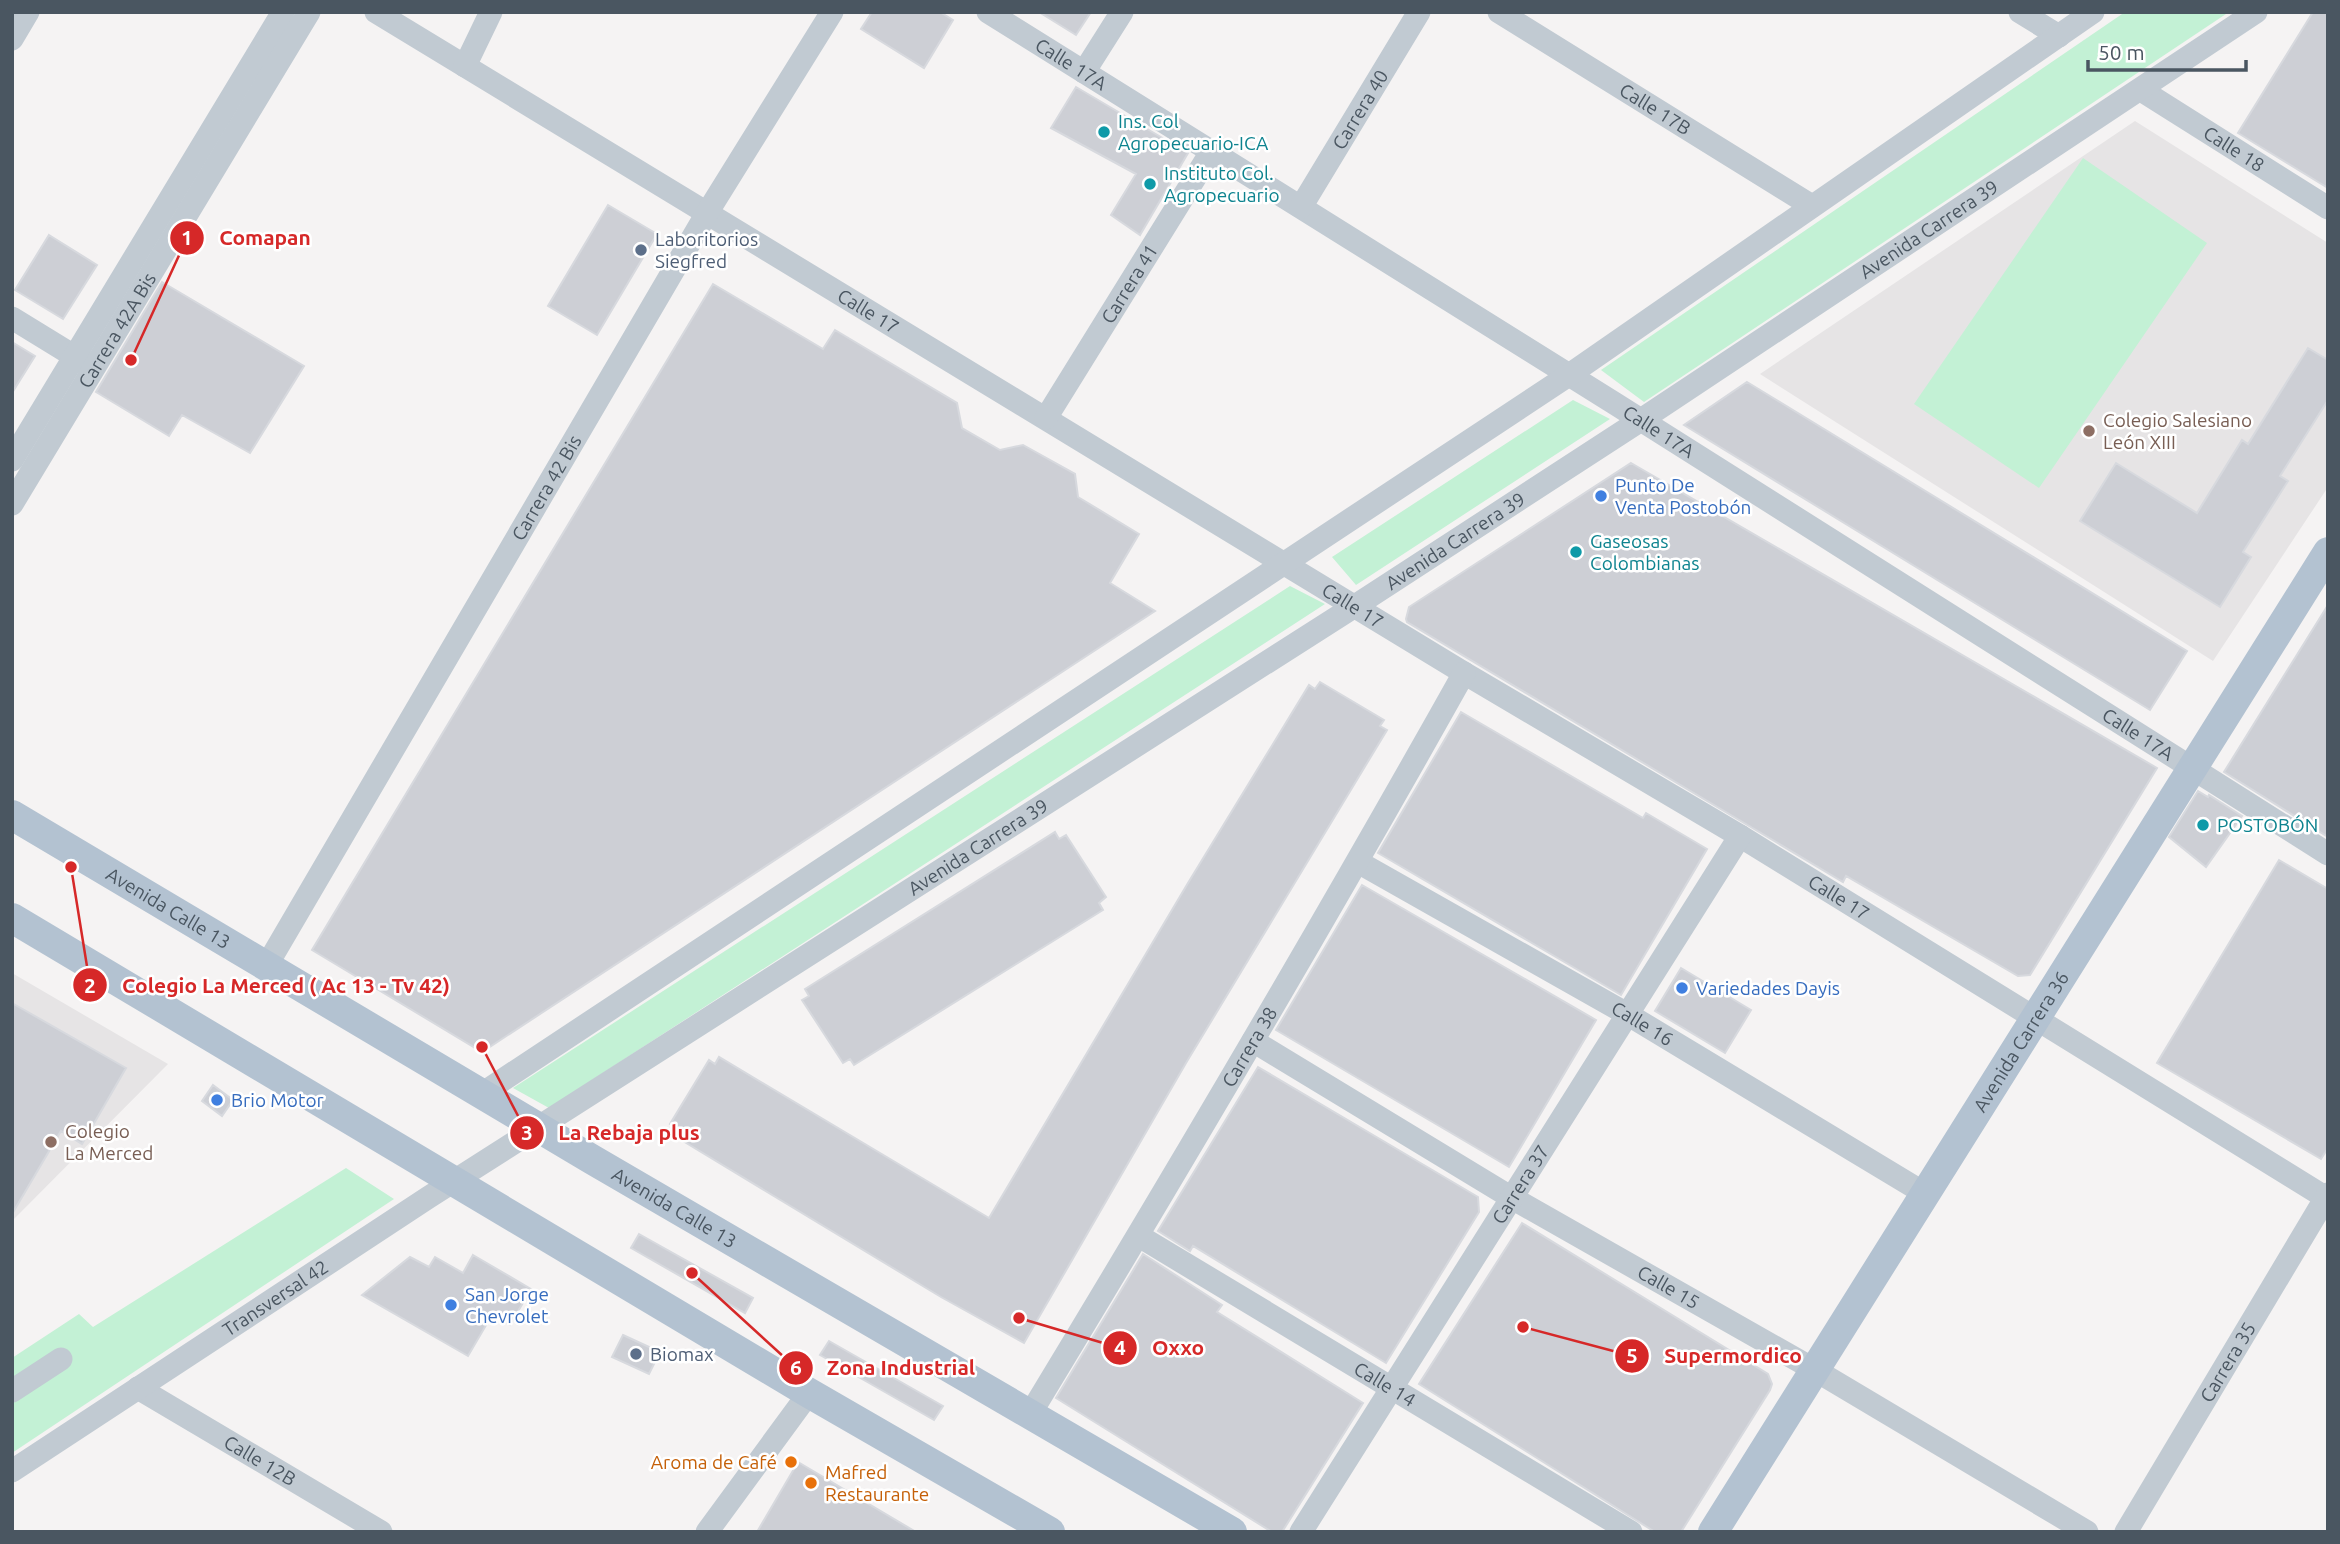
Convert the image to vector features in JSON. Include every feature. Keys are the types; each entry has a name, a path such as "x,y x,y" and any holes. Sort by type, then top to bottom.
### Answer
{"main road":[{"name":"Avenida Carrera 36","path":"1713,1532 2328,552"},
{"name":"Avenida Calle 13","path":"12,815 540,1128 1231,1532"},
{"path":"12,918 452,1182 1050,1532"}],"street":[{"path":"12,39 28,12"},
{"name":"Carrera 42A Bis","path":"12,460 83,362 138,272 178,205 283,12"},
{"name":"Carrera 42A Bis","path":"178,205 309,12"},
{"name":"Calle 17","path":"376,12 1464,673 1740,836 2327,1197"},
{"path":"465,66 491,12"},
{"name":"Carrera 42 Bis","path":"267,965 707,213 832,12"},
{"name":"Calle 17A","path":"988,12 2328,854"},
{"path":"1084,72 1122,12"},
{"name":"Carrera 40","path":"1301,208 1419,12"},
{"name":"Calle 17B","path":"1500,12 1812,206"},
{"path":"2020,12 2059,36"},
{"path":"483,1093 1569,375 2093,12"},
{"name":"Avenida Carrera 39","path":"540,1128 1641,420 2256,12"},
{"name":"Calle 18","path":"2141,90 2328,208"},
{"name":"Carrera 41","path":"1046,418 1211,152"},
{"path":"12,318 83,362"},
{"name":"Carrera 42A Bis","path":"12,504 83,362"},
{"name":"Carrera 38","path":"1030,1416 1358,862 1464,673"},
{"name":"Carrera 37","path":"1301,1532 1740,836"},
{"name":"Calle 16","path":"1358,862 1628,1014 1924,1193"},
{"name":"Calle 15","path":"1253,1041 1511,1199 1815,1370 2087,1532"},
{"name":"Transversal 42","path":"12,1471 452,1182 540,1128"},
{"name":"Carrera 35","path":"2126,1532 2327,1197"},
{"name":"Calle 14","path":"1139,1236 1631,1532"},
{"path":"12,1391 61,1359"},
{"name":"Calle 12B","path":"138,1388 381,1532"},
{"path":"707,1532 809,1393"}],"shaded area":[{"name":"Colegio Salesiano León XIII","path":"2135,121 2328,243 2328,487 2213,661 1760,374"},
{"name":"Colegio La Merced","path":"12,973 168,1064 12,1221"}],"green space":[{"path":"2125,12 2229,12 1644,402 1601,370"},
{"path":"2083,158 2207,243 2039,488 1914,404"},
{"path":"1573,400 1610,419 1356,585 1332,557"},
{"path":"1290,586 1325,604 549,1108 513,1088"},
{"path":"346,1168 394,1199 12,1453 12,1358 79,1314 93,1327"}],"building":[{"path":"872,12 940,12 953,20 924,68 861,29"},
{"path":"1039,12 1091,12 1076,35"},
{"path":"2313,12 2328,12 2328,188 2238,133"},
{"path":"1076,87 1188,153 1140,235 1111,215 1136,174 1051,128"},
{"path":"608,205 657,234 597,335 548,306"},
{"path":"49,235 97,265 63,319 15,290"},
{"path":"162,282 304,366 250,453 182,415 169,436 96,392"},
{"path":"713,284 823,349 835,330 957,403 962,428 1000,450 1023,445 1075,474 1078,497 1139,534 1110,583 1155,611 482,1052 312,950"},
{"path":"12,342 35,356 12,393"},
{"path":"2308,348 2328,360 2328,400 2280,476 2288,481 2243,552 2251,557 2220,607 2080,521 2116,463 2197,513 2242,440 2248,444"},
{"path":"1747,382 2187,651 2150,710 1684,425"},
{"path":"1631,463 2157,768 2030,975 2018,976 1846,876 1843,882 1407,622 1409,607"},
{"path":"2328,605 2328,837 2224,772"},
{"path":"1320,682 1384,720 1380,726 1387,730 1186,1063 1024,1343 941,1297 673,1135 677,1128 670,1124 709,1060 715,1064 719,1057 989,1218 1309,685 1315,689"},
{"path":"1461,712 1643,818 1646,813 1707,849 1621,995 1378,853"},
{"name":"POSTOBÓN","path":"2198,791 2242,816 2206,867 2169,837"},
{"path":"1055,832 1059,839 1066,835 1106,897 1099,903 1103,910 854,1065 850,1059 843,1063 802,1000 809,996 805,989"},
{"path":"2279,860 2328,889 2328,1148 2321,1159 2157,1063"},
{"path":"1362,885 1596,1020 1509,1167 1276,1030"},
{"path":"1681,968 1751,1010 1725,1053 1655,1011"},
{"name":"Colegio La Merced","path":"12,1003 126,1068 82,1144 61,1131 12,1214"},
{"path":"1258,1067 1478,1197 1479,1212 1386,1363 1193,1246 1190,1251 1158,1231"},
{"name":"Brio Motor","path":"213,1085 233,1100 222,1116 202,1101"},
{"path":"1522,1223 1768,1374 1772,1384 1770,1390 1681,1532 1655,1532 1419,1384"},
{"path":"639,1234 753,1298 745,1313 631,1248"},
{"path":"1143,1254 1222,1305 1217,1312 1363,1403 1282,1532 1272,1532 1056,1398"},
{"name":"San Jorge Chevrolet","path":"473,1255 531,1289 510,1325 492,1315 468,1356 362,1295 410,1257 429,1267 435,1257 463,1273"},
{"name":"Biomax","path":"623,1335 660,1352 649,1374 612,1357"},
{"path":"829,1341 943,1406 934,1420 820,1355"},
{"path":"798,1462 916,1532 757,1532"}],"place":[{"name":"Ins. Col Agropecuario-ICA","path":"1104,132"},
{"name":"Instituto Col. Agropecuario","path":"1150,184"},
{"name":"Laboritorios Siegfred","path":"641,250"},
{"name":"Comapan","path":"131,360"},
{"name":"Colegio Salesiano León XIII","path":"2089,431"},
{"name":"Punto De Venta Postobón","path":"1601,496"},
{"name":"Gaseosas Colombianas","path":"1576,552"},
{"name":"POSTOBÓN","path":"2203,825"},
{"name":"Colegio La Merced ( Ac 13 - Tv 42)","path":"71,867"},
{"name":"Variedades Dayis","path":"1682,988"},
{"name":"La Rebaja plus","path":"482,1047"},
{"name":"Brio Motor","path":"217,1100"},
{"name":"Colegio La Merced","path":"51,1142"},
{"name":"Zona Industrial","path":"692,1273"},
{"name":"San Jorge Chevrolet","path":"451,1305"},
{"name":"Oxxo","path":"1019,1318"},
{"name":"Supermordico","path":"1523,1327"},
{"name":"Biomax","path":"636,1354"},
{"name":"Aroma de Café","path":"791,1462"},
{"name":"Mafred Restaurante","path":"811,1483"}]}
